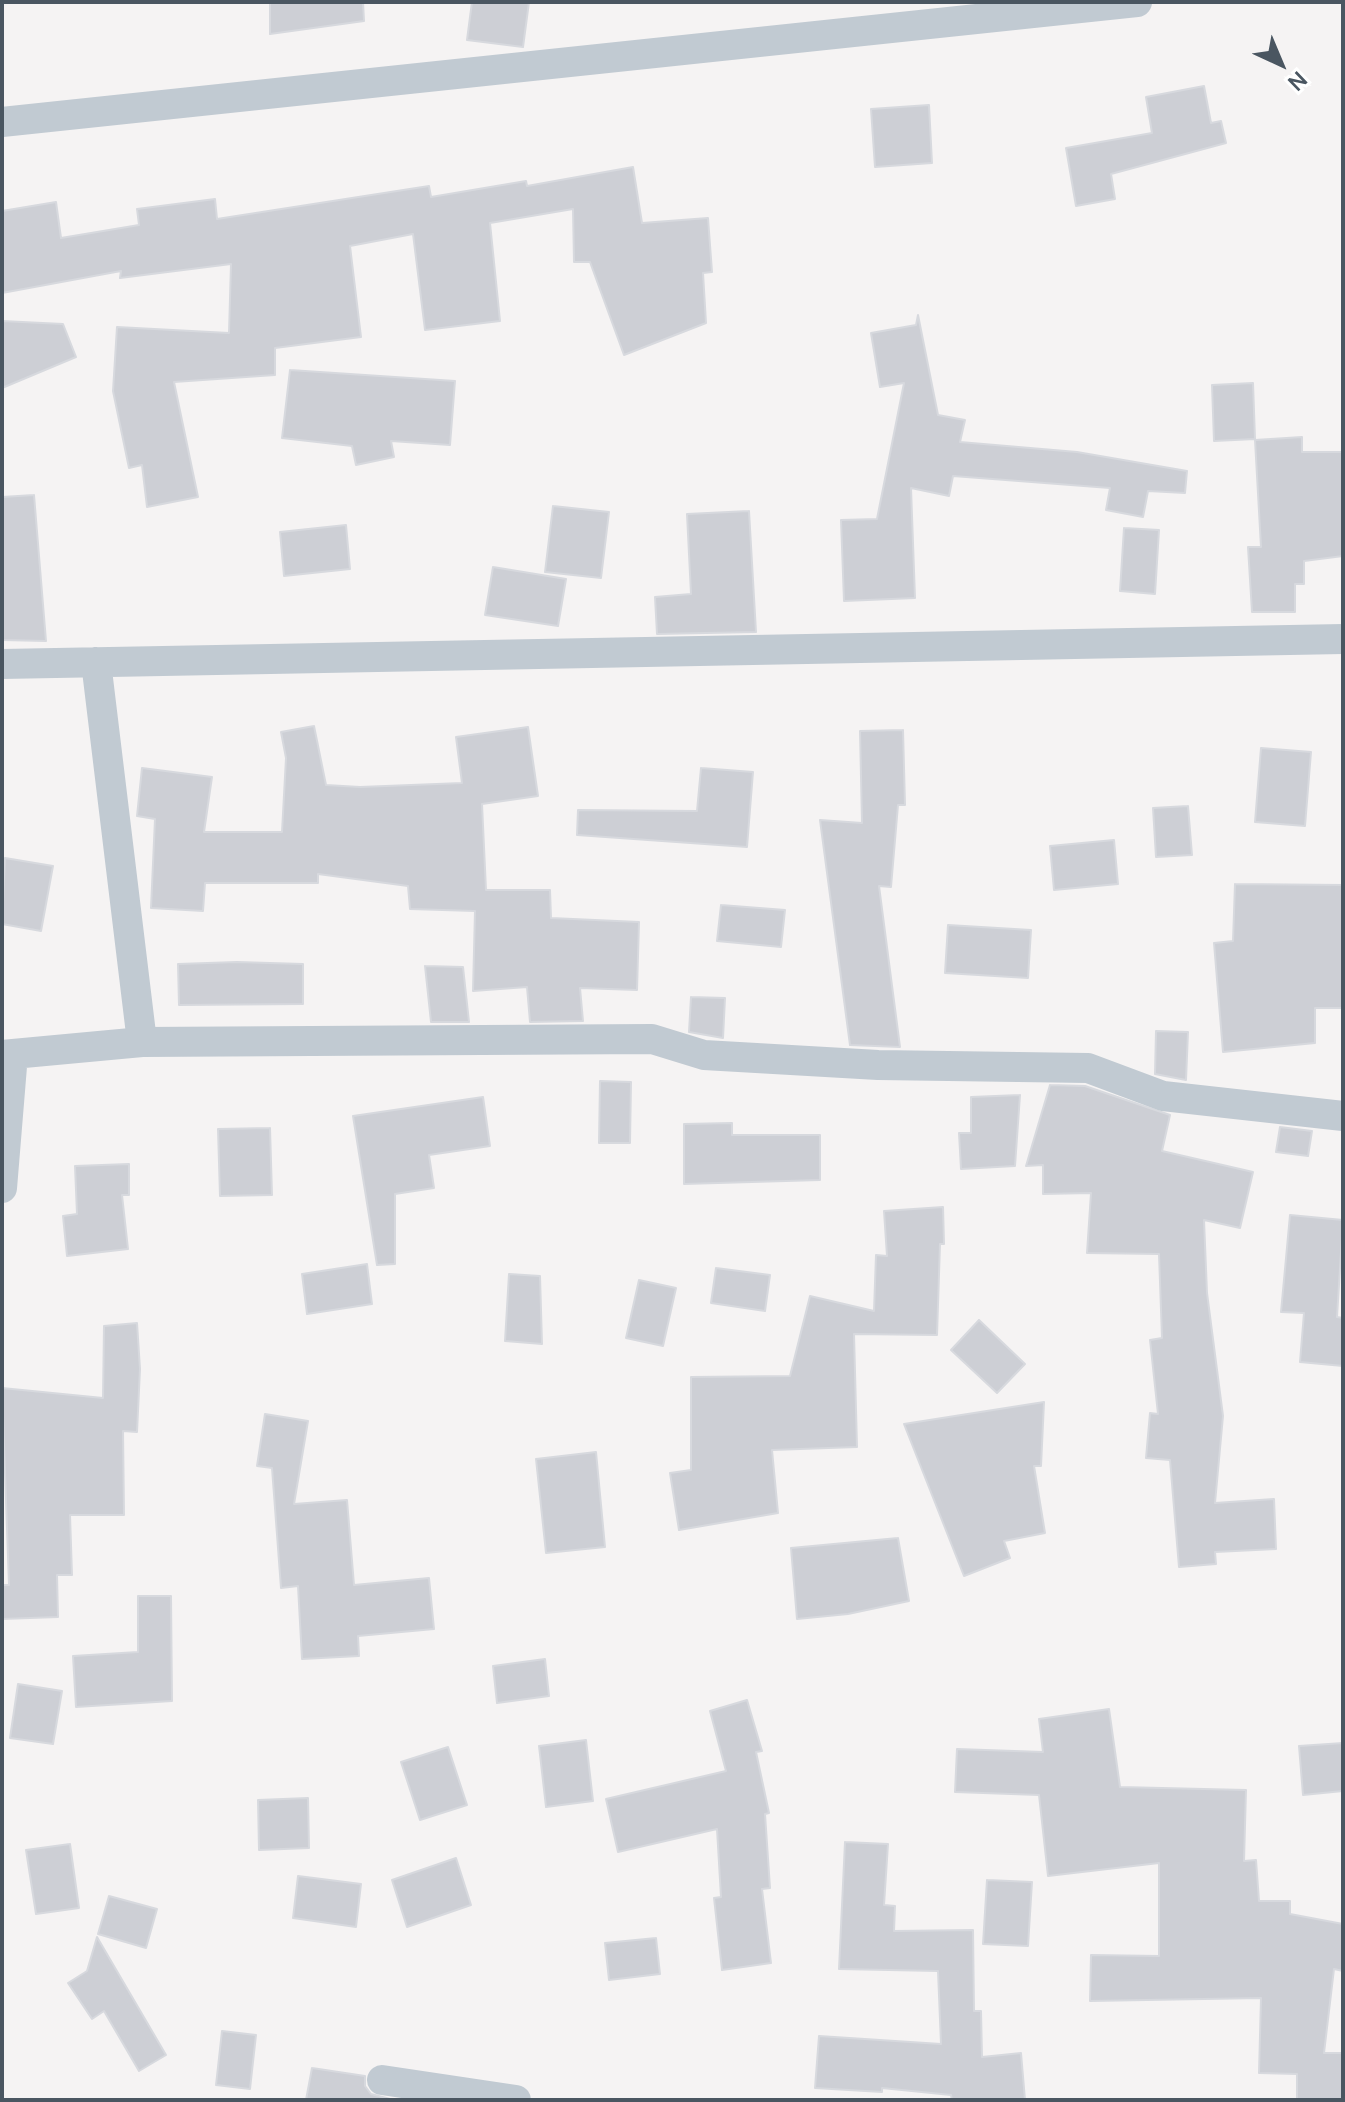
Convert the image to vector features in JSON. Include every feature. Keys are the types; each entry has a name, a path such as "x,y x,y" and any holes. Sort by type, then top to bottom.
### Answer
{"street":[{"path":"2,122 1137,2"},
{"path":"2,664 1343,639"},
{"path":"96,662 142,1042"},
{"path":"2,1188 7,1055 142,1042 652,1039 704,1055 878,1065 1088,1068 1163,1096 1343,1116"},
{"path":"382,2080 516,2100"}],"building":[{"path":"270,2 363,2 364,21 270,34"},
{"path":"472,2 529,2 523,47 467,40"},
{"path":"1204,86 1211,123 1221,121 1226,143 1111,174 1115,199 1076,206 1066,148 1152,133 1146,97"},
{"path":"929,105 932,163 875,167 871,109"},
{"path":"633,167 642,223 708,218 712,272 703,273 706,323 624,355 590,262 574,262 573,209 490,223 500,321 425,330 413,234 350,246 361,337 275,348 275,375 174,382 198,497 147,507 142,465 129,468 113,391 117,327 229,333 231,264 120,278 121,271 2,293 2,211 56,202 61,238 139,225 137,209 215,199 217,219 429,186 431,197 526,181 527,186"},
{"path":"918,315 938,415 965,420 960,442 1077,452 1187,471 1185,493 1148,491 1143,517 1106,510 1110,488 953,476 949,496 911,488 915,598 844,601 841,520 877,519 904,383 880,387 871,333 916,325"},
{"path":"2,321 63,324 76,357 2,388"},
{"path":"290,370 455,381 450,445 391,441 394,457 356,465 352,446 282,438"},
{"path":"1253,383 1255,439 1214,441 1212,385"},
{"path":"1302,437 1302,452 1343,452 1343,556 1304,561 1304,584 1295,584 1295,612 1252,612 1248,547 1261,547 1255,440"},
{"path":"34,495 46,641 2,640 2,497"},
{"path":"553,506 609,512 601,578 545,572"},
{"path":"749,511 756,632 657,634 655,597 691,594 687,514"},
{"path":"346,525 350,569 284,576 280,532"},
{"path":"1124,528 1159,530 1155,594 1120,591"},
{"path":"493,567 566,579 558,626 485,615"},
{"path":"314,726 326,785 360,787 462,783 456,737 528,727 538,796 482,804 486,890 550,890 551,918 639,922 637,990 580,988 583,1021 530,1022 527,987 473,991 475,911 410,909 408,886 318,874 318,883 205,883 203,911 151,908 155,819 137,816 142,768 212,777 204,832 282,832 286,758 281,732"},
{"path":"903,730 905,805 898,805 891,887 879,886 900,1047 850,1045 820,820 862,823 860,731"},
{"path":"1261,748 1311,752 1305,826 1255,822"},
{"path":"701,768 753,772 747,847 577,835 578,810 697,811"},
{"path":"1188,806 1192,855 1156,857 1153,808"},
{"path":"1114,840 1118,884 1054,890 1050,846"},
{"path":"5,858 53,866 41,931 2,924"},
{"path":"1235,884 1343,885 1343,1008 1315,1008 1315,1043 1223,1052 1214,943 1233,941"},
{"path":"721,905 785,910 781,947 717,941"},
{"path":"948,925 1031,930 1028,978 945,973"},
{"path":"178,964 303,964 303,1004 179,1005"},
{"path":"425,966 463,967 469,1022 431,1022"},
{"path":"691,997 725,998 723,1038 689,1032"},
{"path":"1156,1031 1188,1032 1186,1080 1155,1074"},
{"path":"600,1081 631,1082 630,1143 599,1143"},
{"path":"1050,1085 1085,1086 1170,1115 1162,1151 1253,1172 1240,1228 1204,1220 1207,1293 1223,1416 1215,1503 1274,1499 1276,1549 1215,1552 1216,1564 1179,1567 1170,1460 1146,1458 1150,1413 1158,1414 1150,1340 1162,1338 1159,1254 1087,1253 1091,1193 1043,1194 1043,1165 1026,1166"},
{"path":"1020,1095 1015,1166 961,1169 959,1133 971,1133 971,1097"},
{"path":"483,1097 490,1146 429,1155 434,1188 395,1194 395,1264 377,1265 353,1116"},
{"path":"732,1123 732,1135 820,1135 820,1180 684,1184 684,1124"},
{"path":"1280,1127 1312,1131 1308,1156 1276,1152"},
{"path":"270,1128 272,1195 220,1196 218,1129"},
{"path":"129,1164 129,1195 122,1195 128,1249 67,1256 63,1216 77,1214 75,1166"},
{"path":"943,1207 944,1244 940,1244 937,1335 854,1334 857,1447 772,1450 778,1513 679,1530 670,1473 691,1470 691,1377 790,1376 810,1296 874,1311 876,1255 887,1256 884,1211"},
{"path":"1290,1215 1343,1220 1337,1317 1343,1318 1343,1366 1300,1362 1304,1313 1281,1312"},
{"path":"367,1264 372,1304 307,1314 302,1274"},
{"path":"716,1268 770,1275 765,1311 711,1303"},
{"path":"509,1274 540,1276 542,1344 505,1341"},
{"path":"639,1280 676,1288 663,1346 626,1338"},
{"path":"979,1320 1025,1364 997,1393 951,1350"},
{"path":"137,1323 140,1369 137,1432 123,1431 124,1515 70,1515 72,1575 57,1575 58,1617 2,1619 2,1585 9,1585 2,1388 103,1398 104,1326"},
{"path":"1044,1402 1041,1466 1034,1466 1045,1533 1004,1541 1010,1558 964,1576 904,1424"},
{"path":"265,1414 308,1421 294,1504 347,1500 354,1585 429,1578 434,1629 358,1636 359,1656 302,1659 298,1586 281,1588 272,1468 257,1466"},
{"path":"596,1452 605,1547 546,1553 536,1459"},
{"path":"898,1538 909,1601 848,1614 797,1619 791,1548"},
{"path":"138,1596 171,1596 172,1701 76,1707 73,1656 138,1652"},
{"path":"545,1659 549,1696 497,1703 493,1666"},
{"path":"18,1684 62,1691 53,1744 10,1738"},
{"path":"747,1700 762,1751 756,1752 769,1813 765,1814 770,1888 762,1889 771,1963 722,1970 714,1898 721,1897 717,1829 618,1852 606,1799 726,1771 710,1711"},
{"path":"1109,1709 1120,1787 1246,1790 1244,1861 1256,1860 1259,1901 1290,1901 1290,1914 1343,1924 1343,1971 1334,1969 1324,2053 1343,2053 1343,2100 1297,2100 1297,2074 1259,2073 1261,1998 1090,2001 1091,1955 1159,1956 1159,1863 1048,1876 1039,1795 955,1792 957,1749 1043,1752 1039,1719"},
{"path":"586,1740 593,1801 546,1807 539,1746"},
{"path":"1343,1743 1343,1791 1303,1795 1299,1746"},
{"path":"448,1747 467,1805 420,1820 401,1762"},
{"path":"308,1798 309,1848 259,1850 258,1800"},
{"path":"845,1842 888,1844 884,1905 895,1906 894,1931 973,1930 974,2011 981,2011 982,2057 1021,2053 1025,2100 952,2100 951,2095 882,2088 882,2092 815,2088 819,2036 941,2044 938,1971 839,1969"},
{"path":"70,1844 79,1908 36,1914 26,1850"},
{"path":"456,1858 471,1905 407,1927 392,1880"},
{"path":"298,1876 361,1884 356,1927 293,1918"},
{"path":"987,1880 1032,1882 1028,1946 983,1944"},
{"path":"109,1896 157,1909 146,1948 98,1934"},
{"path":"97,1937 166,2055 139,2071 104,2011 92,2019 68,1983 87,1971"},
{"path":"656,1938 660,1974 609,1980 605,1943"},
{"path":"222,2031 256,2035 250,2089 216,2085"},
{"path":"312,2068 365,2076 365,2086 371,2094 394,2100 306,2100"}]}
